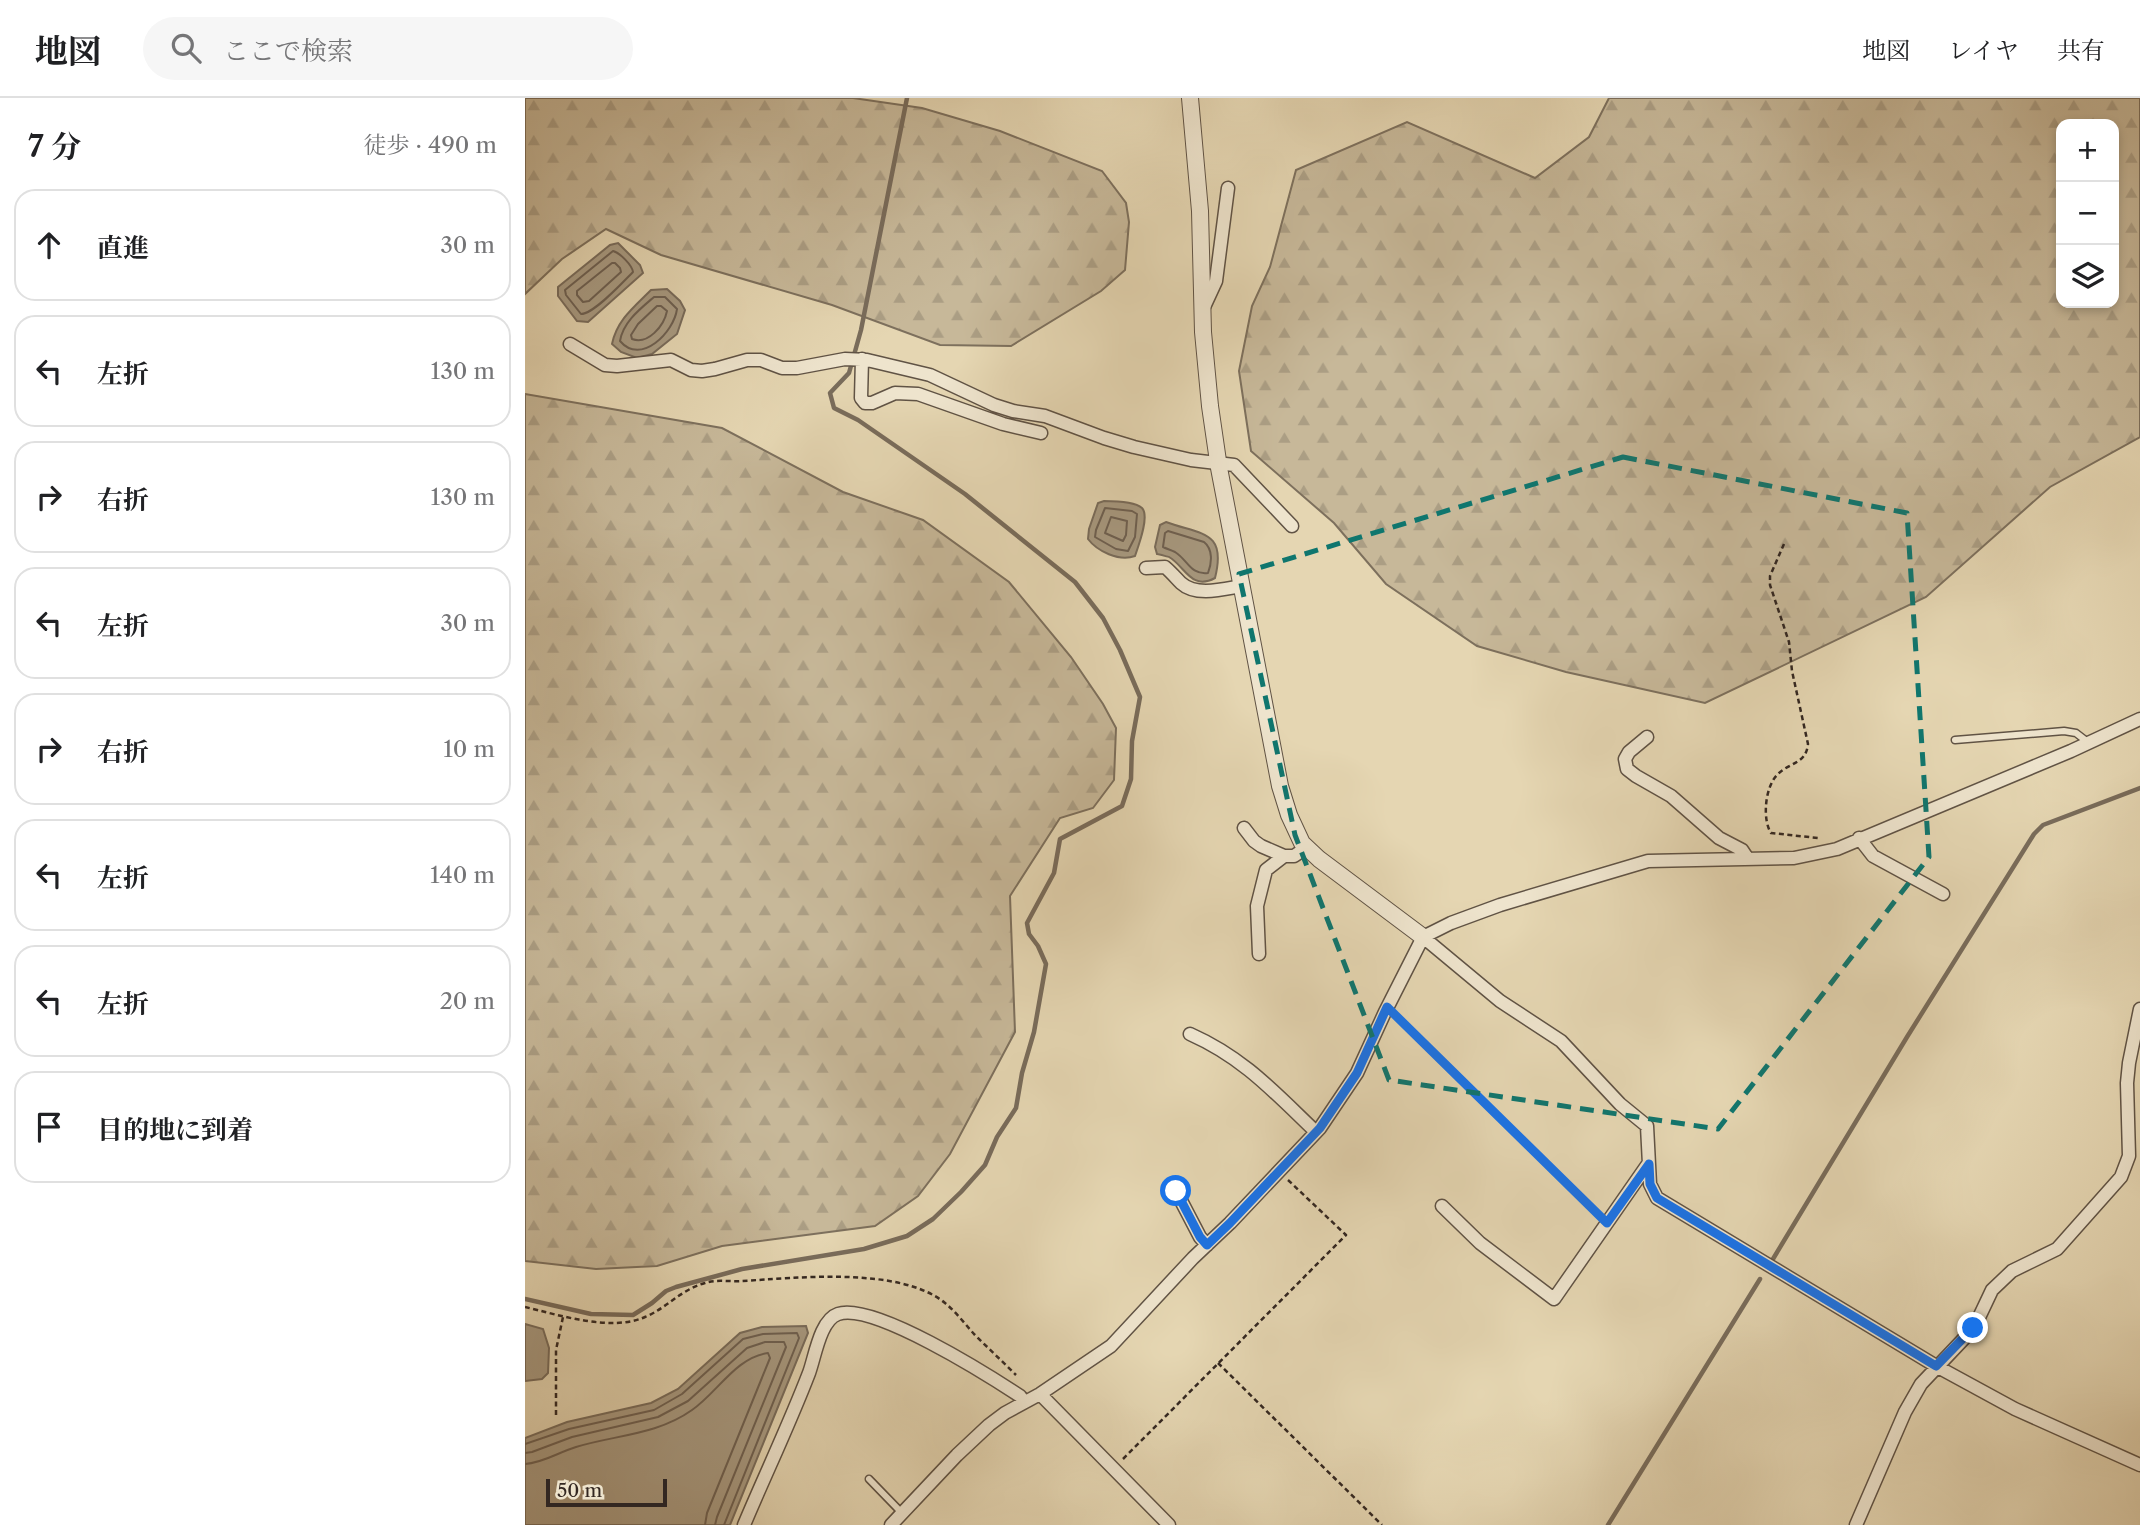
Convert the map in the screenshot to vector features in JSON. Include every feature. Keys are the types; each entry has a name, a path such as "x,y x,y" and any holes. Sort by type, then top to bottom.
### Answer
{"street":[{"path":"1190,98 1200,211 1202,311 1210,406 1280,786 1289,816 1302,843 1318,859 1423,937 1500,1000 1561,1041 1621,1104 1647,1126 1650,1184 1657,1198 1936,1366 2015,1409 2140,1465"},
{"path":"1202,311 1216,281 1228,188"},
{"path":"570,344 605,365 617,366 671,360 691,370 702,371 747,360 761,360 782,368 797,368 845,359 862,359 900,367 930,376 994,405 1045,416 1134,447 1191,460 1234,465 1292,526"},
{"path":"862,359 861,398 865,403 872,403 895,393 918,394 1003,424 1041,433"},
{"path":"1146,568 1165,567 1176,575 1183,585 1194,589 1213,591 1242,586"},
{"path":"891,1525 989,1425 1111,1346 1316,1132 1357,1073 1423,937 1451,923 1500,905 1648,861 1794,858 1836,849 2140,719"},
{"path":"1647,737 1629,752 1625,759 1627,769 1671,796 1719,838 1742,850 1748,859"},
{"path":"1244,828 1261,846 1284,856 1294,856 1306,848"},
{"path":"1859,838 1874,856 1943,894"},
{"path":"1259,954 1257,906 1266,870 1284,856"},
{"path":"1856,1525 1905,1412 1921,1384 1973,1328 1992,1290 2012,1271 2057,1249 2121,1177 2129,1156 2127,1083 2140,1009"},
{"path":"1190,1034 1214,1045 1249,1068 1316,1132"},
{"path":"1442,1206 1480,1244 1554,1299 1649,1164"},
{"path":"1176,1191 1207,1245"},
{"path":"744,1525 809,1373 821,1335 829,1320 844,1312 869,1315 895,1326 979,1370 1020,1396 1034,1397 1113,1469 1169,1525"}],"lane":[{"path":"1955,740 2064,731 2076,733 2089,743"},
{"path":"869,1479 902,1513"}],"path":[{"path":"1784,544 1770,576 1770,585 1789,642 1792,671 1808,744 1807,752 1801,761 1778,774 1772,782 1766,825 1771,833 1831,840 1836,849"},
{"path":"1387,1007 1607,1223"},
{"path":"1113,1469 1346,1235 1278,1170"},
{"path":"525,1307 599,1323 643,1319 691,1287 709,1281 739,1282 806,1277 878,1279 915,1287 944,1302 1034,1397"},
{"path":"557,1415 556,1350 563,1316"},
{"path":"1219,1363 1382,1525"}],"highlighted area":[{"path":"1623,457 1907,513 1929,857 1718,1129 1389,1080 1295,835 1239,574"}],"green space":[{"path":"525,98 853,98 922,108 1000,131 1102,171 1126,203 1129,222 1125,270 1101,291 1011,346 940,345 832,305 661,255 606,229 562,259 525,294"},
{"path":"1609,98 2140,98 2140,437 2050,487 1926,597 1705,703 1566,672 1477,646 1386,584 1334,523 1251,451 1239,371 1252,306 1270,267 1296,170 1407,122 1535,178 1589,137"},
{"path":"525,394 722,428 843,492 923,520 1009,582 1071,657 1116,728 1114,780 1093,808 1060,818 1010,896 1015,1032 950,1154 918,1196 875,1226 722,1246 657,1266 596,1269 525,1261"}],"water":[{"path":"618,243 640,265 643,273 588,322 577,321 558,296 558,287 610,245"},
{"path":"667,289 685,310 677,334 652,354 637,358 621,352 612,344 622,321 651,290"},
{"path":"1098,503 1129,503 1142,508 1145,518 1135,556 1122,558 1109,554 1088,539"},
{"path":"1166,522 1200,533 1214,543 1218,562 1215,578 1207,581 1194,579 1175,561 1157,554 1155,547 1160,525"},
{"path":"525,1324 543,1329 549,1348 548,1373 542,1379 525,1381"},
{"path":"806,1326 808,1333 730,1525 525,1525 525,1438 567,1422 651,1403 678,1389 740,1333 762,1327"}],"waterway":[{"path":"525,1299 591,1314 633,1315 666,1291 676,1287 742,1269 864,1249 907,1236 933,1219 985,1165 997,1137 1016,1108 1022,1073 1034,1032 1046,964 1029,934 1027,923 1054,873 1060,839 1122,806 1131,779 1132,741 1140,697 1103,618 1075,582 965,494 858,420 834,408 830,393 849,373 861,330 907,98"},
{"path":"1773,1259 2034,834 2043,825 2140,788"},
{"path":"1608,1525 1760,1279"}],"route":[{"path":"1176,1191 1207,1245 1320,1128 1357,1073 1387,1007 1607,1223 1649,1164 1650,1184 1657,1198 1936,1366 1973,1328"}]}
